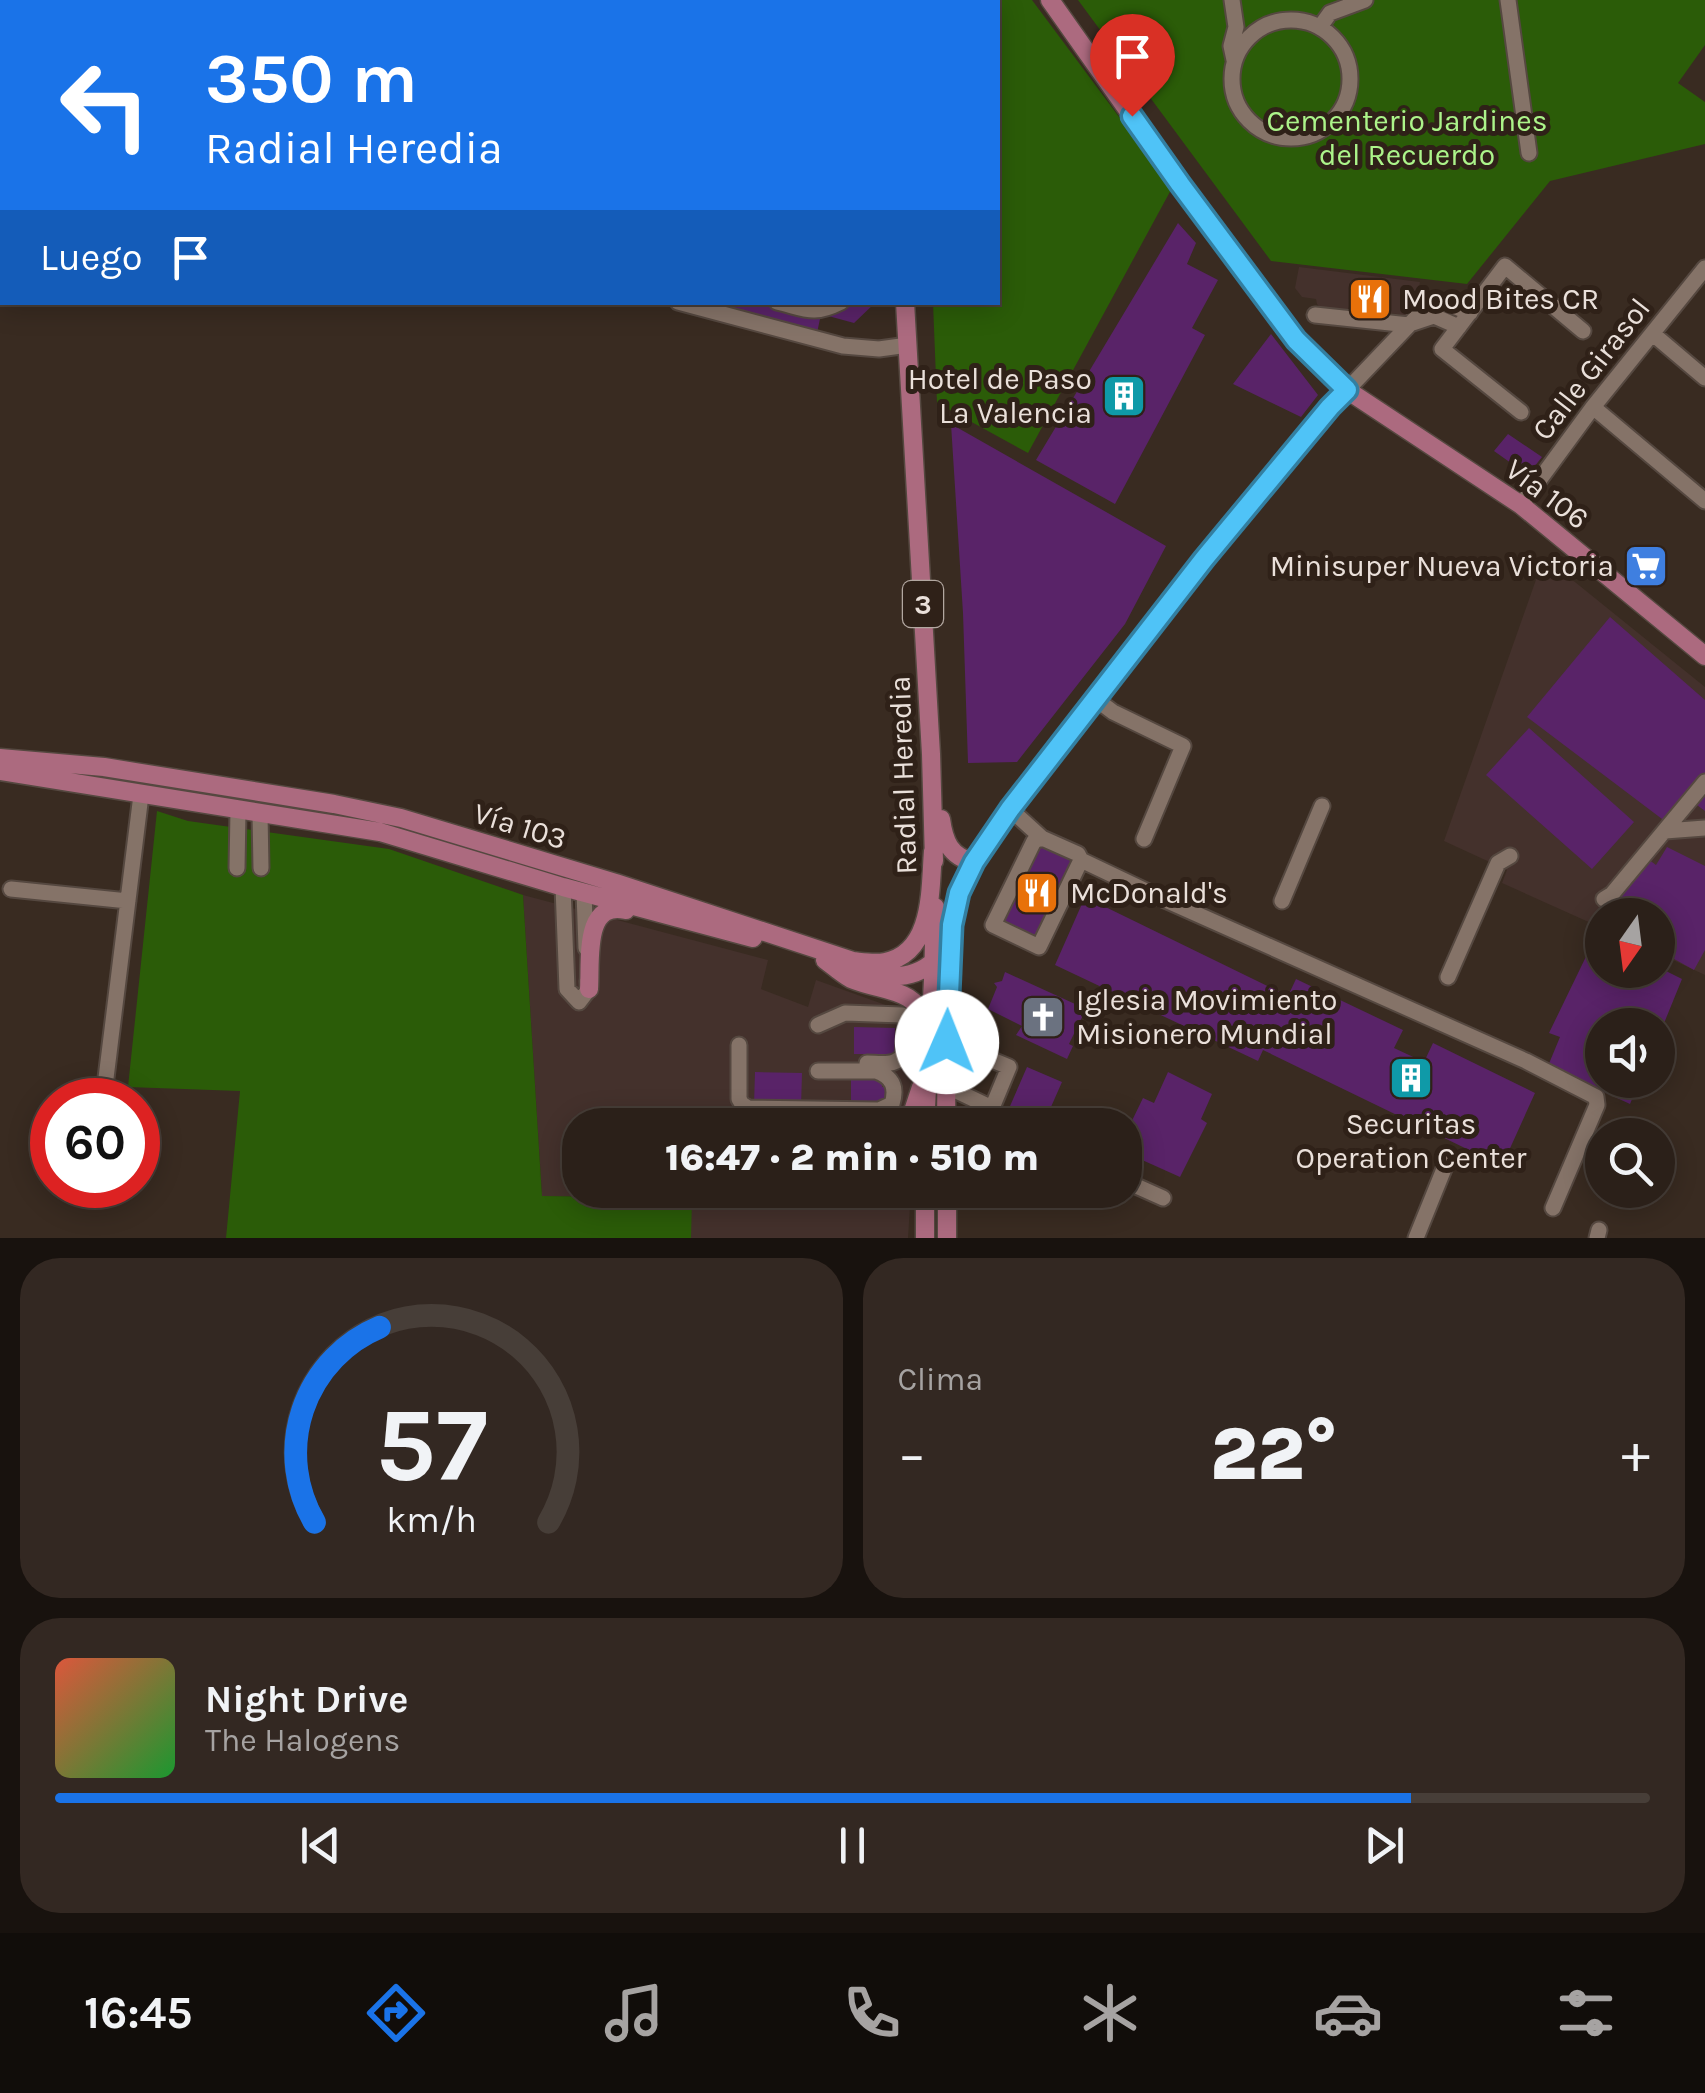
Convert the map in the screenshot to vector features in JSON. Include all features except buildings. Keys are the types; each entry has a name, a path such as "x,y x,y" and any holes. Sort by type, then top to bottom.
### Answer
{"main road":[{"path":"1038,0 1120,112 1174,175"},
{"path":"1050,0 1296,340 1347,390"},
{"name":"Radial Heredia","path":"905,305 931,754 934,961 926,1108"},
{"name":"Vía 106","path":"1347,390 1521,505 1705,656"},
{"name":"Radial Heredia","path":"946,1108 952,925 959,893 974,862 1010,809 1204,559 1347,390"},
{"path":"931,754 944,837 959,857 974,862"},
{"name":"Vía 103","path":"0,758 104,767 334,804 415,822 853,960 884,963 905,953 921,934 929,906 933,851"},
{"path":"21,760 151,786 238,796 249,809 260,800 377,820 515,861 548,864 574,886 596,879 616,883"},
{"name":"Vía 103","path":"0,771 380,832 825,960"},
{"path":"589,989 594,922 611,908 737,936"},
{"path":"825,960 869,975 905,975 934,961 952,925"},
{"path":"825,960 852,979 918,1003 930,1030"},
{"path":"914,1108 928,1058"},
{"path":"925,1238 926,1208"},
{"path":"930,1208 936,1238"},
{"path":"947,1208 947,1238"}],"street":[{"path":"1232,0 1236,26 1232,46 1233,91 1246,117 1270,134 1300,137 1327,126 1345,104 1350,90 1351,75 1342,47 1332,35 1304,20 1269,24 1254,32 1234,62"},
{"path":"1320,27 1330,13 1365,0"},
{"path":"1508,0 1529,153"},
{"path":"1522,412 1442,349 1505,266 1584,331"},
{"name":"Calle Girasol","path":"1521,505 1593,407 1705,268"},
{"path":"1347,390 1427,306 1444,301 1470,313"},
{"path":"689,305 843,346 879,350 908,345"},
{"path":"789,305 816,312 835,305"},
{"path":"1315,315 1409,325 1434,316 1460,327"},
{"path":"1652,334 1705,378"},
{"path":"1593,407 1705,501"},
{"path":"1096,700 1183,746 1144,840"},
{"path":"1606,898 1705,782"},
{"path":"106,1078 141,794"},
{"path":"1282,901 1322,806"},
{"path":"238,868 249,809"},
{"path":"249,809 260,868"},
{"path":"1010,809 1042,838 1078,854 1082,860 1526,1061 1596,1097 1598,1105 1553,1208"},
{"path":"1665,831 1705,828"},
{"path":"1042,838 1034,841 992,925 1036,954 1082,860"},
{"path":"1448,977 1498,863 1510,856"},
{"path":"574,886 567,988 580,1002 589,989"},
{"path":"12,889 128,901"},
{"path":"739,1045 739,1099 748,1108 879,1110 892,1104 895,1089 884,1074 818,1068 894,1063 904,1052 908,1030 902,1014 846,1013 818,1024"},
{"path":"946,1086 992,1108 1008,1067 947,1042"},
{"path":"1416,1238 1448,1158"},
{"path":"1142,1189 1163,1198"}],"shaded area":[{"path":"1299,267 1420,282 1414,317 1349,306 1347,315 1324,312 1316,299 1302,297 1295,288"},
{"path":"1544,557 1705,687 1705,975 1675,961 1675,898 1585,898 1585,920 1502,883 1507,870 1444,841"},
{"path":"523,895 768,960 761,989 808,1007 816,980 919,1017 915,1108 562,1108 562,1196 542,1196"},
{"path":"691,1208 910,1208 908,1238 691,1238"}],"green space":[{"path":"1000,0 1032,0 1172,188 1028,453 937,403 933,305 1000,305"},
{"name":"Cementerio Jardines del Recuerdo","path":"1078,0 1705,0 1705,45 1678,83 1705,102 1705,144 1550,181 1467,284 1271,261"},
{"path":"157,811 188,821 389,849 523,895 542,1196 562,1196 562,1208 692,1208 691,1238 226,1238 240,1091 160,1088 160,1078 129,1078"}],"place":[{"name":"Mood Bites CR","path":"1370,299"},
{"name":"Hotel de Paso La Valencia","path":"1124,396"},
{"name":"Minisuper Nueva Victoria","path":"1646,566"},
{"name":"McDonald's","path":"1037,893"},
{"name":"Iglesia Movimiento Misionero Mundial","path":"1043,1017"},
{"name":"Securitas Operation Center","path":"1411,1078"}],"route":[{"path":"947,1042 952,925 965,876 1010,809 1204,559 1347,390 1296,340 1132,116"}]}
